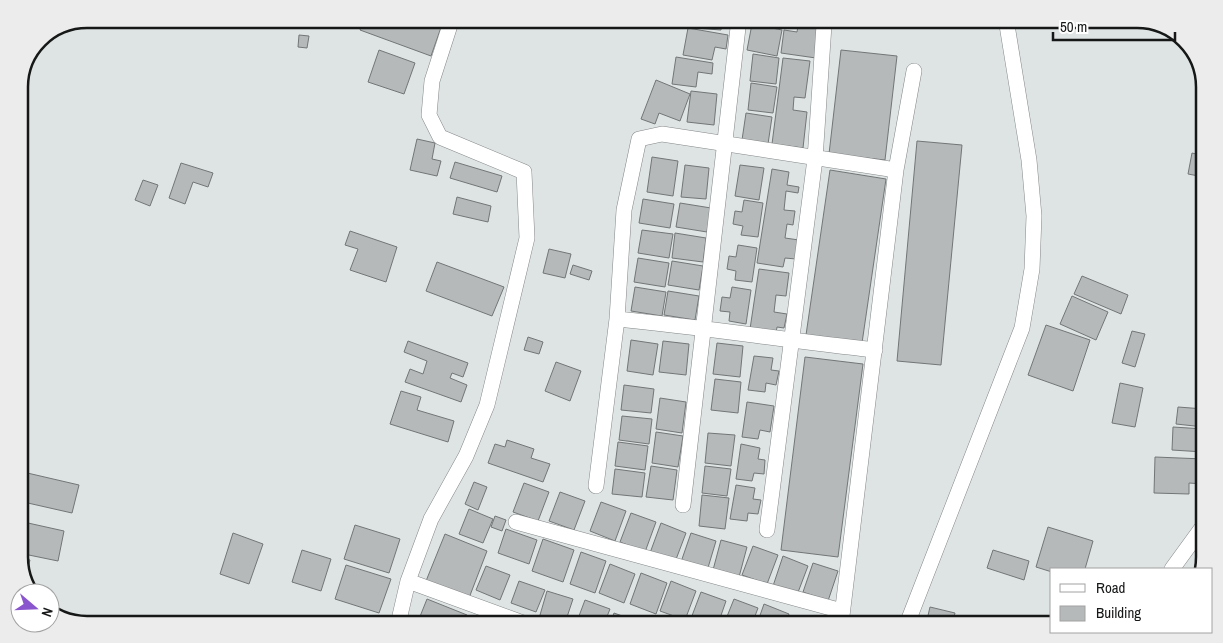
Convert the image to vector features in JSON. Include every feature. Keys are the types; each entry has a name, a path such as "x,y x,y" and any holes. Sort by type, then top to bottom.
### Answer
{"street":[{"path":"400,616 408,581 430,519 466,456 487,406 527,238 524,172 440,138 429,116 432,81 449,27"},
{"path":"683,505 726,143 737,27"},
{"path":"767,530 793,342 815,159 824,27"},
{"path":"910,616 1022,328 1032,269 1034,216 1030,169 1007,27"},
{"path":"841,616 896,170 914,71"},
{"path":"596,486 617,319 624,210 639,139 662,134 896,170"},
{"path":"617,319 704,327 793,342 875,350"},
{"path":"516,522 834,616"},
{"path":"1173,568 1196,536"},
{"path":"408,581 504,616"}],"building":[{"path":"361,27 441,27 431,56 360,30"},
{"path":"695,27 721,27 721,30"},
{"path":"751,27 767,27 782,30 777,56 747,50"},
{"path":"798,27 821,27 816,58 781,53 784,30 797,32"},
{"path":"688,28 728,35 726,49 715,47 712,60 683,55"},
{"path":"299,35 309,36 307,48 298,47"},
{"path":"379,50 415,63 404,94 368,82"},
{"path":"841,50 897,56 885,160 829,154"},
{"path":"753,54 779,58 776,84 750,81"},
{"path":"676,57 713,63 712,74 698,72 696,87 672,84"},
{"path":"783,58 810,61 805,98 794,97 793,110 807,112 803,148 772,144"},
{"path":"656,80 690,94 680,121 659,113 655,124 641,119"},
{"path":"751,83 777,87 773,113 748,110"},
{"path":"691,91 717,94 714,125 687,122"},
{"path":"746,113 772,117 768,144 742,140"},
{"path":"417,139 435,143 432,159 441,161 437,176 410,170"},
{"path":"917,141 962,145 941,365 897,361"},
{"path":"1192,153 1195,154 1195,175 1188,174"},
{"path":"652,157 678,161 673,196 647,192"},
{"path":"455,162 502,176 497,192 450,178"},
{"path":"181,163 213,173 208,187 193,182 185,204 169,198"},
{"path":"685,165 709,168 706,199 681,197"},
{"path":"740,165 764,168 759,200 735,196"},
{"path":"772,169 789,172 787,185 799,187 798,193 786,191 784,210 795,211 793,225 787,224 785,238 799,240 796,259 785,258 783,267 757,263"},
{"path":"830,170 886,179 862,343 806,335"},
{"path":"143,180 158,185 150,206 135,200"},
{"path":"457,197 491,206 488,222 453,214"},
{"path":"643,199 674,204 670,228 639,223"},
{"path":"744,200 763,203 758,237 741,235 743,226 733,224 735,211 742,212"},
{"path":"680,203 711,208 707,232 676,227"},
{"path":"642,230 673,234 669,258 638,253"},
{"path":"350,231 397,247 386,282 350,270 358,249 345,245"},
{"path":"675,233 706,238 703,262 672,258"},
{"path":"738,245 757,248 752,282 735,280 736,271 727,269 729,256 736,257"},
{"path":"549,249 571,254 565,278 543,273"},
{"path":"638,258 669,263 665,287 634,282"},
{"path":"672,261 703,266 699,290 668,285"},
{"path":"437,262 504,287 492,316 426,291"},
{"path":"573,265 592,271 589,280 570,274"},
{"path":"759,269 789,273 786,296 776,295 774,312 787,314 784,328 777,327 776,333 750,329"},
{"path":"1082,276 1128,295 1121,314 1074,294"},
{"path":"635,287 666,292 662,316 631,311"},
{"path":"732,287 751,290 746,324 729,321 730,312 720,311 722,297 730,298"},
{"path":"668,291 699,296 695,320 664,315"},
{"path":"1072,296 1108,312 1096,340 1060,324"},
{"path":"1046,325 1090,340 1073,391 1028,375"},
{"path":"1132,331 1145,334 1135,367 1122,363"},
{"path":"528,337 543,342 539,354 524,350"},
{"path":"631,340 658,344 653,375 627,371"},
{"path":"408,341 468,363 463,377 452,373 450,378 467,385 461,402 405,382 410,369 423,374 427,361 404,352"},
{"path":"663,341 689,344 686,375 659,372"},
{"path":"717,343 743,346 740,377 713,374"},
{"path":"754,356 773,358 771,370 779,371 776,385 766,383 765,392 748,390"},
{"path":"805,357 863,364 838,557 781,550"},
{"path":"556,362 581,371 570,401 545,391"},
{"path":"715,379 741,382 738,413 711,410"},
{"path":"1120,383 1143,388 1135,427 1112,423"},
{"path":"624,385 654,389 651,413 621,410"},
{"path":"401,391 421,397 417,410 454,421 448,442 390,424"},
{"path":"660,398 686,402 682,433 656,429"},
{"path":"747,402 774,406 770,432 760,430 758,439 742,437"},
{"path":"1178,407 1196,408 1196,426 1176,424"},
{"path":"622,416 652,419 649,444 619,440"},
{"path":"1173,427 1196,428 1196,451 1172,450"},
{"path":"656,432 683,436 678,467 652,463"},
{"path":"708,433 735,435 731,466 705,463"},
{"path":"507,440 534,449 531,458 550,464 543,482 488,463 495,444 505,447"},
{"path":"618,442 648,446 645,470 615,466"},
{"path":"741,444 760,448 758,459 765,460 764,474 754,473 752,481 736,479"},
{"path":"1155,457 1196,459 1196,483 1189,483 1189,494 1154,493"},
{"path":"651,466 677,470 673,500 646,497"},
{"path":"705,466 731,469 727,496 702,493"},
{"path":"615,469 645,473 642,497 612,494"},
{"path":"28,473 79,485 72,513 28,503"},
{"path":"474,482 487,487 478,510 465,504"},
{"path":"524,483 549,492 538,521 513,512"},
{"path":"736,485 755,488 753,499 761,500 758,514 748,513 747,521 730,519"},
{"path":"560,492 585,501 574,530 549,521"},
{"path":"702,495 729,498 725,529 699,526"},
{"path":"601,502 626,511 615,541 590,531"},
{"path":"469,509 493,519 483,543 459,534"},
{"path":"631,513 656,522 645,552 620,542"},
{"path":"495,516 506,520 502,531 491,527"},
{"path":"28,523 64,531 58,561 28,555"},
{"path":"661,523 686,533 675,562 650,553"},
{"path":"355,525 400,539 389,573 344,559"},
{"path":"1048,527 1093,541 1085,568 1050,568 1050,571 1036,567"},
{"path":"506,529 537,540 529,564 498,553"},
{"path":"233,533 263,544 249,584 220,574"},
{"path":"691,533 716,541 707,571 681,562"},
{"path":"445,534 487,551 469,598 426,581"},
{"path":"543,539 574,550 563,582 532,571"},
{"path":"721,540 747,547 739,577 713,570"},
{"path":"753,546 778,555 767,584 742,575"},
{"path":"302,550 331,559 321,591 292,582"},
{"path":"993,550 1029,561 1024,580 987,568"},
{"path":"581,552 606,561 595,593 570,584"},
{"path":"783,556 808,566 797,595 773,586"},
{"path":"813,563 838,571 828,601 803,592"},
{"path":"610,564 635,574 624,603 599,593"},
{"path":"346,565 391,579 379,613 335,599"},
{"path":"486,566 510,575 500,600 476,590"},
{"path":"641,573 667,583 656,614 630,604"},
{"path":"519,581 545,590 536,612 511,603"},
{"path":"671,581 696,591 687,616 674,616 660,611"},
{"path":"547,591 573,599 567,616 540,615"},
{"path":"701,592 726,601 721,616 692,616"},
{"path":"427,599 467,615 467,616 420,616"},
{"path":"734,599 758,608 755,616 727,616"},
{"path":"585,600 610,609 607,616 579,616"},
{"path":"764,604 789,614 788,616 760,616"},
{"path":"930,607 955,613 954,616 928,616"}]}
